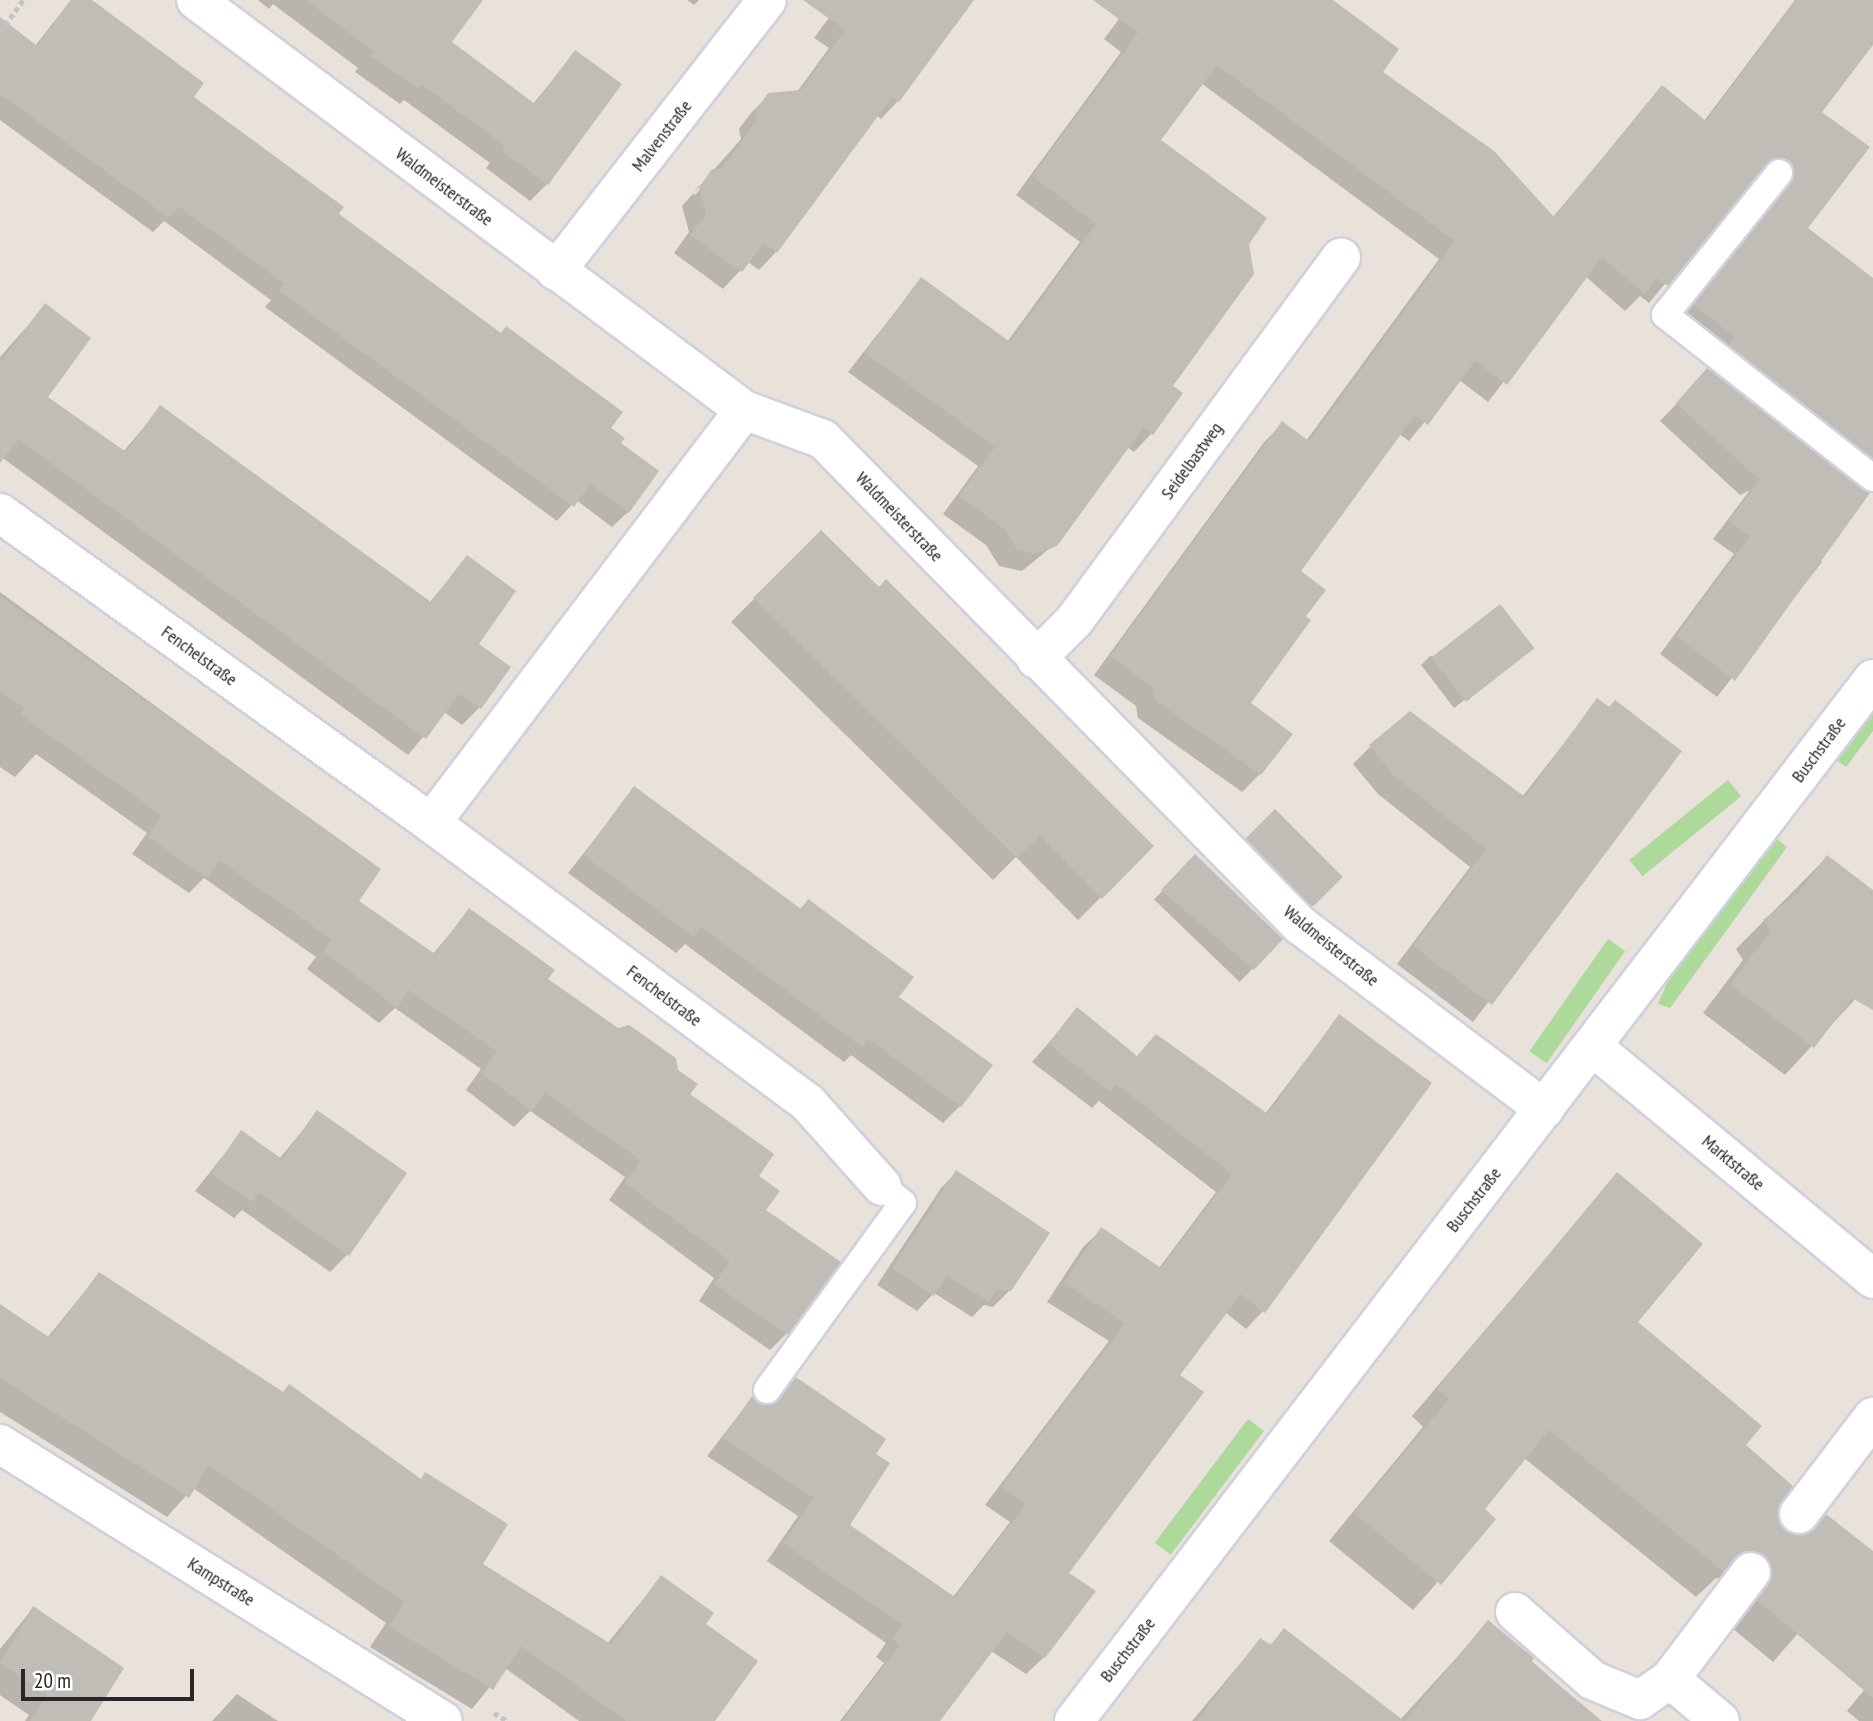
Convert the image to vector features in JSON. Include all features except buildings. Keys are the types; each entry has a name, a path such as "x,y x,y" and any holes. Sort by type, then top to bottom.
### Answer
{"street":[{"name":"Waldmeisterstraße","path":"196,0 744,410 822,439 1300,925 1544,1109"},
{"name":"Malvenstraße","path":"556,271 767,0"},
{"name":"Seidelbastweg","path":"1036,659 1074,621 1341,258"},
{"path":"431,823 744,410"},
{"name":"Fenchelstraße","path":"0,513 431,823 808,1104 882,1186"},
{"name":"Buschstraße","path":"1074,1721 1873,678"},
{"name":"Marktstraße","path":"1593,1046 1873,1279"},
{"path":"1799,1514 1873,1417"},
{"name":"Kampstraße","path":"0,1444 443,1721"},
{"path":"1515,1612 1592,1680 1640,1700 1670,1679 1751,1572"},
{"path":"1670,1679 1720,1721"}],"lane":[{"path":"1779,173 1665,315 1873,478"},
{"path":"767,1390 903,1203 882,1186"}],"path":[{"path":"0,32 23,0"}],"green space":[{"path":"1873,708 1873,731 1846,767 1835,759"},
{"path":"1728,780 1741,796 1643,876 1629,860"},
{"path":"1776,838 1787,847 1670,1008 1658,1004 1668,981"},
{"path":"1608,939 1625,951 1547,1063 1529,1051"},
{"path":"1248,1419 1264,1431 1171,1555 1155,1543"}],"tunnel":[{"path":"1751,1572 1799,1514"}]}
